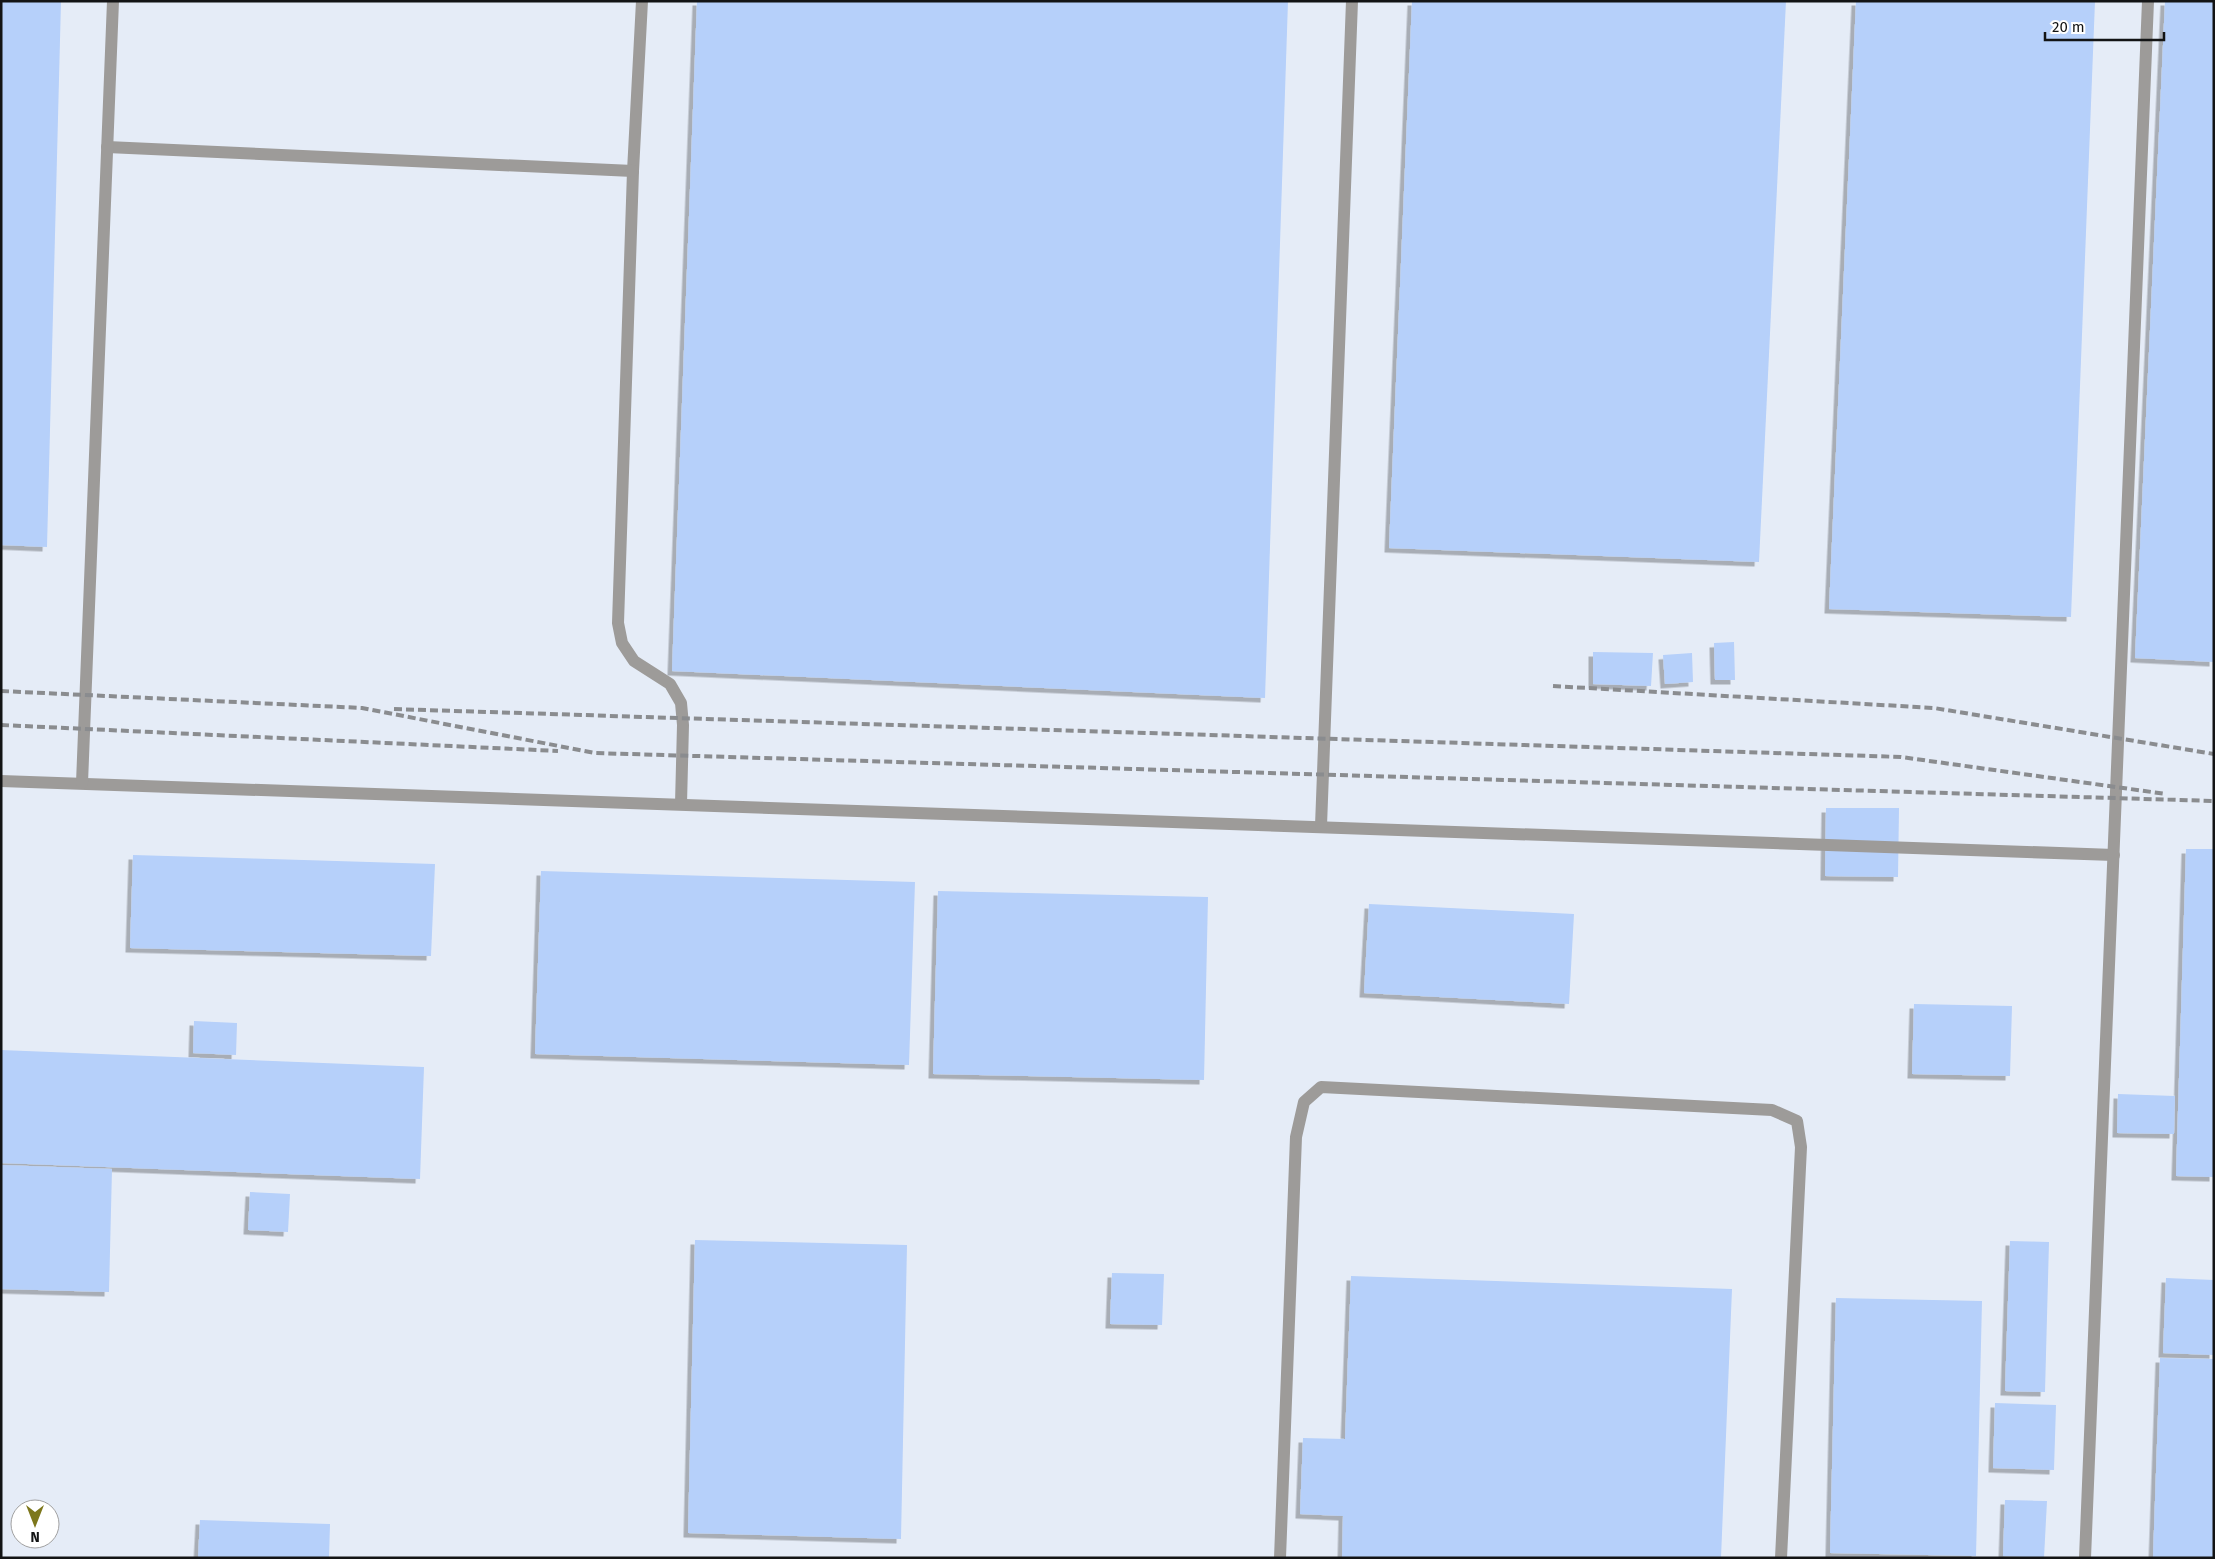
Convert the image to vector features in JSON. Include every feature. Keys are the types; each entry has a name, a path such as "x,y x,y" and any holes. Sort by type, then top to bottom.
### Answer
{"lane":[{"path":"82,783 113,1"},
{"path":"642,1 633,171 618,623 622,643 634,661 670,684 681,703 683,725 681,804"},
{"path":"1321,826 1352,1"},
{"path":"2085,1558 2148,1"},
{"path":"107,147 633,171"},
{"path":"1,781 2114,855"},
{"path":"1280,1558 1296,1137 1304,1102 1321,1087 1772,1110 1797,1121 1801,1146 1781,1558"}],"shaded area":[{"path":"1,1 2214,1 2214,1558 1,1558"}],"building":[{"path":"1,1 61,1 47,547 1,545"},
{"path":"697,1 1288,1 1265,698 672,671"},
{"path":"1412,1 1786,1 1759,562 1389,548"},
{"path":"1856,1 2095,1 2071,617 1829,609"},
{"path":"2165,1 2214,1 2214,662 2135,658"},
{"path":"1734,642 1735,680 1715,680 1714,643"},
{"path":"1593,652 1653,653 1651,686 1593,684"},
{"path":"1692,653 1693,682 1665,684 1663,655"},
{"path":"1826,808 1899,808 1898,877 1825,876"},
{"path":"2186,849 2214,849 2214,1177 2176,1176"},
{"path":"133,855 435,864 431,956 130,948"},
{"path":"541,871 915,882 909,1065 535,1054"},
{"path":"938,891 1208,897 1204,1080 933,1074"},
{"path":"1369,904 1574,914 1569,1004 1364,993"},
{"path":"1914,1004 2012,1006 2010,1076 1912,1074"},
{"path":"194,1021 237,1023 236,1055 193,1053"},
{"path":"1,1050 424,1067 420,1179 1,1163"},
{"path":"2118,1094 2175,1096 2174,1134 2117,1133"},
{"path":"1,1165 112,1169 109,1292 1,1289"},
{"path":"250,1192 290,1194 288,1232 248,1230"},
{"path":"695,1240 907,1245 901,1539 688,1533"},
{"path":"2010,1241 2049,1242 2045,1392 2005,1391"},
{"path":"1112,1273 1164,1274 1162,1325 1110,1324"},
{"path":"1351,1276 1732,1289 1721,1558 1342,1558 1343,1516 1300,1514 1303,1438 1345,1439"},
{"path":"2166,1278 2214,1280 2214,1355 2163,1353"},
{"path":"1836,1298 1982,1301 1976,1556 1830,1553"},
{"path":"2160,1358 2214,1359 2214,1558 2153,1558"},
{"path":"1995,1403 2056,1405 2054,1470 1993,1468"},
{"path":"2005,1500 2047,1501 2044,1558 2003,1556"},
{"path":"200,1520 330,1524 329,1558 198,1558"}],"railway":[{"path":"1553,686 1934,708 2214,754"},
{"path":"1,691 362,708 595,753 2214,801"},
{"path":"394,709 1901,757 2166,794"},
{"path":"1,725 558,751"}]}
